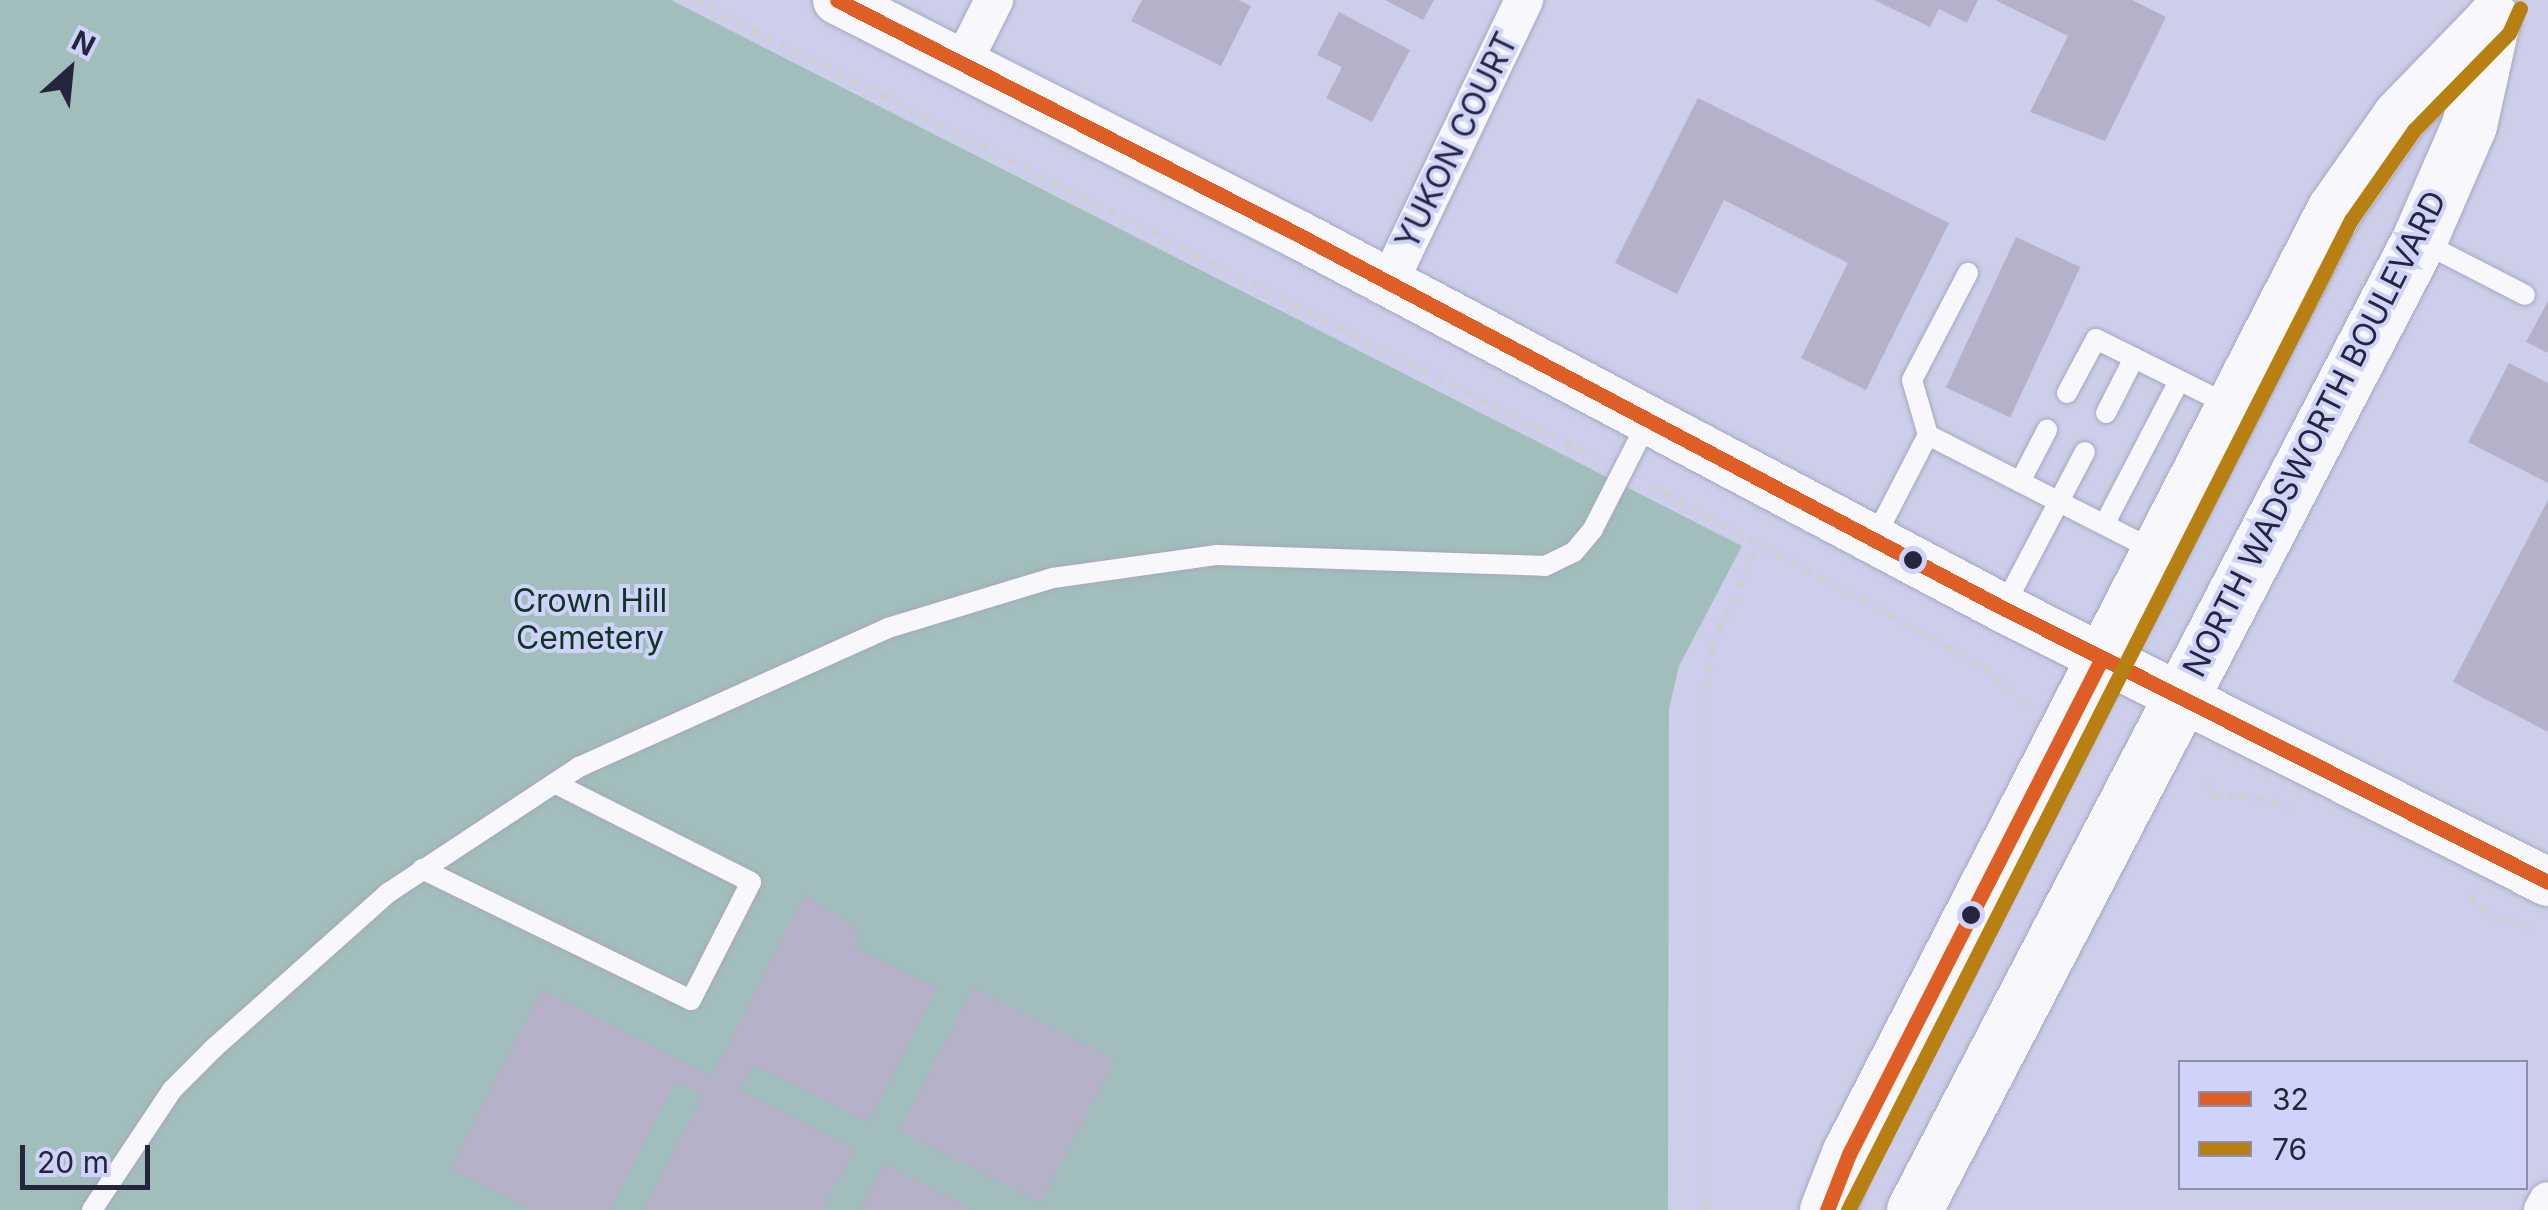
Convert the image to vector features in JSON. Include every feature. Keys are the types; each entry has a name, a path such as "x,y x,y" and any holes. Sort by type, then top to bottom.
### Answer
{"main road":[{"name":"NORTH WADSWORTH BOULEVARD","path":"1914,1210 2419,240 2469,125 2498,10"},
{"name":"NORTH WADSWORTH BOULEVARD","path":"1828,1210 1849,1154 2102,658 2355,176 2399,117 2498,10"}],"street":[{"path":"837,0 1389,282 2002,608 2548,882"},
{"path":"962,64 994,0"},
{"name":"YUKON COURT","path":"1389,282 1524,0"},
{"path":"2543,1210 2548,1201"}],"lane":[{"path":"2419,240 2525,295"},
{"path":"1874,539 1928,435 1912,380 1968,273"},
{"path":"2067,393 2096,339 2232,407"},
{"path":"2106,413 2134,358"},
{"path":"2104,525 2179,380"},
{"path":"92,1210 172,1090 422,869 554,783 822,654 1053,578 1217,555 1545,566 1581,544 1648,421"},
{"path":"2020,482 2047,430"},
{"path":"1928,435 2158,552"},
{"path":"2002,608 2085,452"},
{"path":"422,869 692,1000 751,882 554,783"}],"path":[{"path":"695,0 1760,542 1835,591 2006,680 2026,714"},
{"path":"1706,1210 1708,660 1760,542"}],"green space":[{"name":"Crown Hill Cemetery","path":"0,0 671,0 1742,546 1679,666 1669,709 1668,1210 0,1210"}],"building":[{"path":"1142,0 1238,0 1251,6 1221,66 1131,21"},
{"path":"1385,0 1434,0 1423,20"},
{"path":"1874,0 1978,0 1967,23 1939,9 1930,27"},
{"path":"1995,0 2132,0 2166,17 2105,141 2030,112 2068,36"},
{"path":"1339,12 1410,50 1372,122 1326,98 1342,67 1317,55"},
{"path":"1698,98 1949,223 1866,390 1801,358 1848,263 1724,200 1677,294 1615,263"},
{"path":"2016,237 2080,267 2010,417 1946,387"},
{"path":"2548,301 2548,353 2526,342"},
{"path":"2509,363 2548,383 2548,483 2468,442"},
{"path":"2548,500 2548,732 2453,682"},
{"path":"805,894 858,930 855,947 937,988 868,1123 753,1065 740,1090 854,1149 822,1210 644,1210 703,1095 676,1082 610,1210 531,1210 450,1169 542,989 712,1076"},
{"path":"973,987 1115,1059 1041,1204 899,1131"},
{"path":"884,1164 973,1210 861,1210"}],"transit line":[{"name":"32","path":"837,0 1299,235 2003,608 2548,882"},
{"name":"76","path":"1848,1210 2351,220 2414,130 2509,33 2520,8"},
{"name":"32","path":"1827,1210 1849,1154 2102,658"}]}
